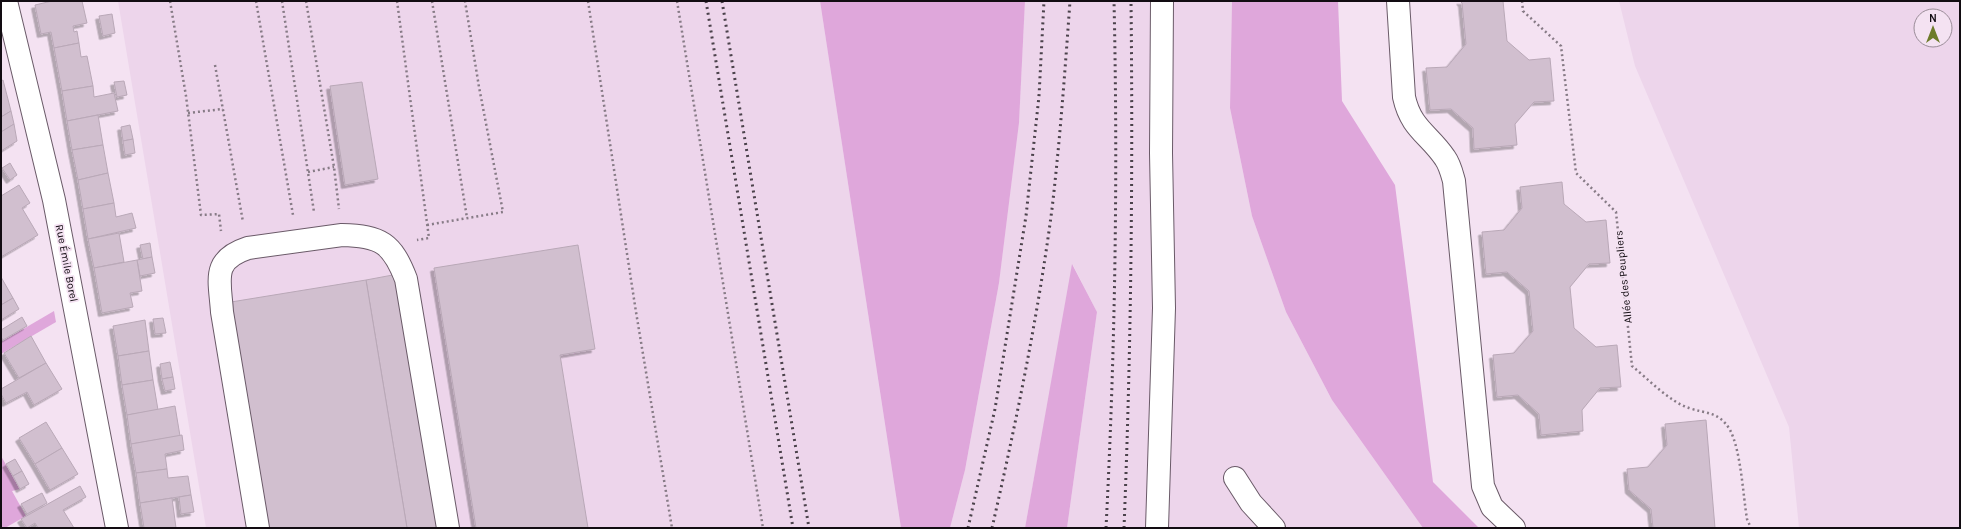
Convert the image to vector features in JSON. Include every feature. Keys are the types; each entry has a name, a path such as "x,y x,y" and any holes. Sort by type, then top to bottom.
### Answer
{"street":[{"name":"Rue Émile Borel","path":"6,1 54,200 117,528"},
{"path":"1156,528 1164,308 1161,153 1162,1"},
{"path":"1398,1 1404,97 1407,109 1420,130 1446,159 1454,181 1483,486 1492,507 1514,528"},
{"path":"258,528 222,312 221,267 225,260 236,252 248,248 318,237 342,235 357,236 382,243 392,250 400,262 406,279 448,528"},
{"path":"1235,478 1251,504 1274,528"}],"path":[{"path":"170,1 188,113 200,215 219,214 225,260"},
{"path":"256,1 297,241"},
{"path":"282,1 318,237"},
{"path":"306,1 334,167 342,235"},
{"path":"397,1 429,238"},
{"path":"432,1 467,218"},
{"path":"427,225 503,212 479,87 465,1"},
{"path":"588,1 636,312 672,528"},
{"path":"677,1 763,528"},
{"name":"Allée des Peupliers","path":"1522,1 1523,11 1561,46 1576,173 1616,212 1632,366 1678,403 1688,408 1712,412 1730,429 1736,447 1747,519 1751,528"},
{"path":"214,65 248,248"},
{"path":"188,113 223,109"},
{"path":"308,172 334,167"}],"shaded area":[{"path":"118,1 820,1 901,528 206,528"},
{"path":"820,1 1025,1 1019,123 999,283 965,470 950,528 901,528"},
{"path":"1025,1 1232,1 1230,108 1252,216 1286,312 1332,400 1423,528 1067,528 1097,312 1073,265 1025,528 950,528 965,470 999,283 1019,123"},
{"path":"1232,1 1338,1 1342,101 1395,185 1433,482 1479,528 1423,528 1332,400 1286,312 1252,216 1230,108"},
{"path":"1619,1 1960,1 1960,528 1799,528 1789,427 1635,66"},
{"path":"1072,264 1097,312 1067,528 1025,528"},
{"path":"54,311 56,322 1,354 1,342"},
{"path":"1,456 20,489 12,491 26,516 5,528 1,528"}],"building":[{"path":"52,1 82,1 87,23 73,26 74,32 77,31 79,43 54,48 51,32 41,34 35,5"},
{"path":"1460,1 1503,1 1507,41 1529,60 1550,58 1554,101 1534,102 1515,124 1517,145 1474,149 1473,128 1451,109 1430,110 1426,68 1447,67 1466,44 1462,3"},
{"path":"112,14 115,33 103,36 99,16"},
{"path":"79,43 81,57 87,56 93,86 62,91 54,48"},
{"path":"3,80 11,111 1,117 1,81"},
{"path":"124,81 127,95 117,97 114,82"},
{"path":"362,82 378,179 345,185 330,86"},
{"path":"93,86 94,97 114,93 118,111 67,121 62,91"},
{"path":"11,111 14,124 1,132 1,117"},
{"path":"98,115 103,145 72,150 67,121"},
{"path":"14,124 17,141 1,151 1,132"},
{"path":"130,125 133,139 123,141 121,127"},
{"path":"133,139 135,153 125,155 123,141"},
{"path":"103,145 108,173 78,180 72,150"},
{"path":"10,163 17,175 10,180 2,168"},
{"path":"108,173 114,203 83,209 78,180"},
{"path":"1562,182 1564,204 1586,222 1606,220 1610,263 1589,264 1570,287 1574,328 1596,347 1617,345 1621,387 1600,388 1582,410 1583,431 1541,435 1539,414 1518,395 1497,397 1493,355 1514,353 1533,331 1529,291 1507,272 1486,274 1482,232 1504,230 1522,208 1520,187"},
{"path":"19,185 30,203 22,208 38,235 1,257 1,196"},
{"path":"114,203 116,217 132,213 136,228 88,239 83,209"},
{"path":"119,233 124,262 94,268 88,239"},
{"path":"150,243 152,257 143,259 140,245"},
{"path":"578,245 595,349 560,355 588,528 476,528 434,268"},
{"path":"152,257 155,273 140,276 137,260"},
{"path":"137,260 142,291 130,293 133,307 102,313 94,268"},
{"path":"398,274 440,528 407,528 366,280"},
{"path":"1,277 13,298 1,305"},
{"path":"366,280 407,528 268,528 231,302"},
{"path":"13,298 19,309 1,320 1,305"},
{"path":"22,317 27,326 3,340 1,337 1,330"},
{"path":"163,318 166,333 155,334 153,319"},
{"path":"145,320 149,351 118,356 113,326"},
{"path":"31,336 46,363 19,378 4,353"},
{"path":"149,351 153,380 122,385 118,356"},
{"path":"170,362 173,377 162,379 160,364"},
{"path":"46,363 62,389 34,405 27,392 6,403 1,394 1,389"},
{"path":"173,377 175,389 165,391 162,379"},
{"path":"153,380 158,410 127,415 122,385"},
{"path":"175,406 180,436 131,444 127,415"},
{"path":"1706,420 1715,528 1653,528 1651,509 1629,490 1627,469 1648,467 1667,445 1665,424"},
{"path":"46,422 62,448 35,464 19,438"},
{"path":"182,435 184,450 165,454 167,469 136,473 131,444"},
{"path":"62,448 78,474 50,490 35,464"},
{"path":"15,459 22,471 13,476 6,464"},
{"path":"167,469 168,478 188,476 191,495 140,503 136,473"},
{"path":"22,471 29,484 20,489 13,476"},
{"path":"80,486 86,497 63,510 74,528 38,528 35,523 27,528 21,519"},
{"path":"42,493 47,503 27,514 21,504"},
{"path":"191,495 194,512 181,514 179,497"},
{"path":"172,498 176,528 144,528 140,503"}],"railway":[{"path":"706,1 793,528"},
{"path":"722,1 809,528"},
{"path":"968,528 995,409 1026,216 1039,96 1044,1"},
{"path":"992,528 1026,369 1052,209 1070,1"},
{"path":"1106,528 1112,396 1116,199 1114,1"},
{"path":"1124,528 1131,264 1131,1"}]}
